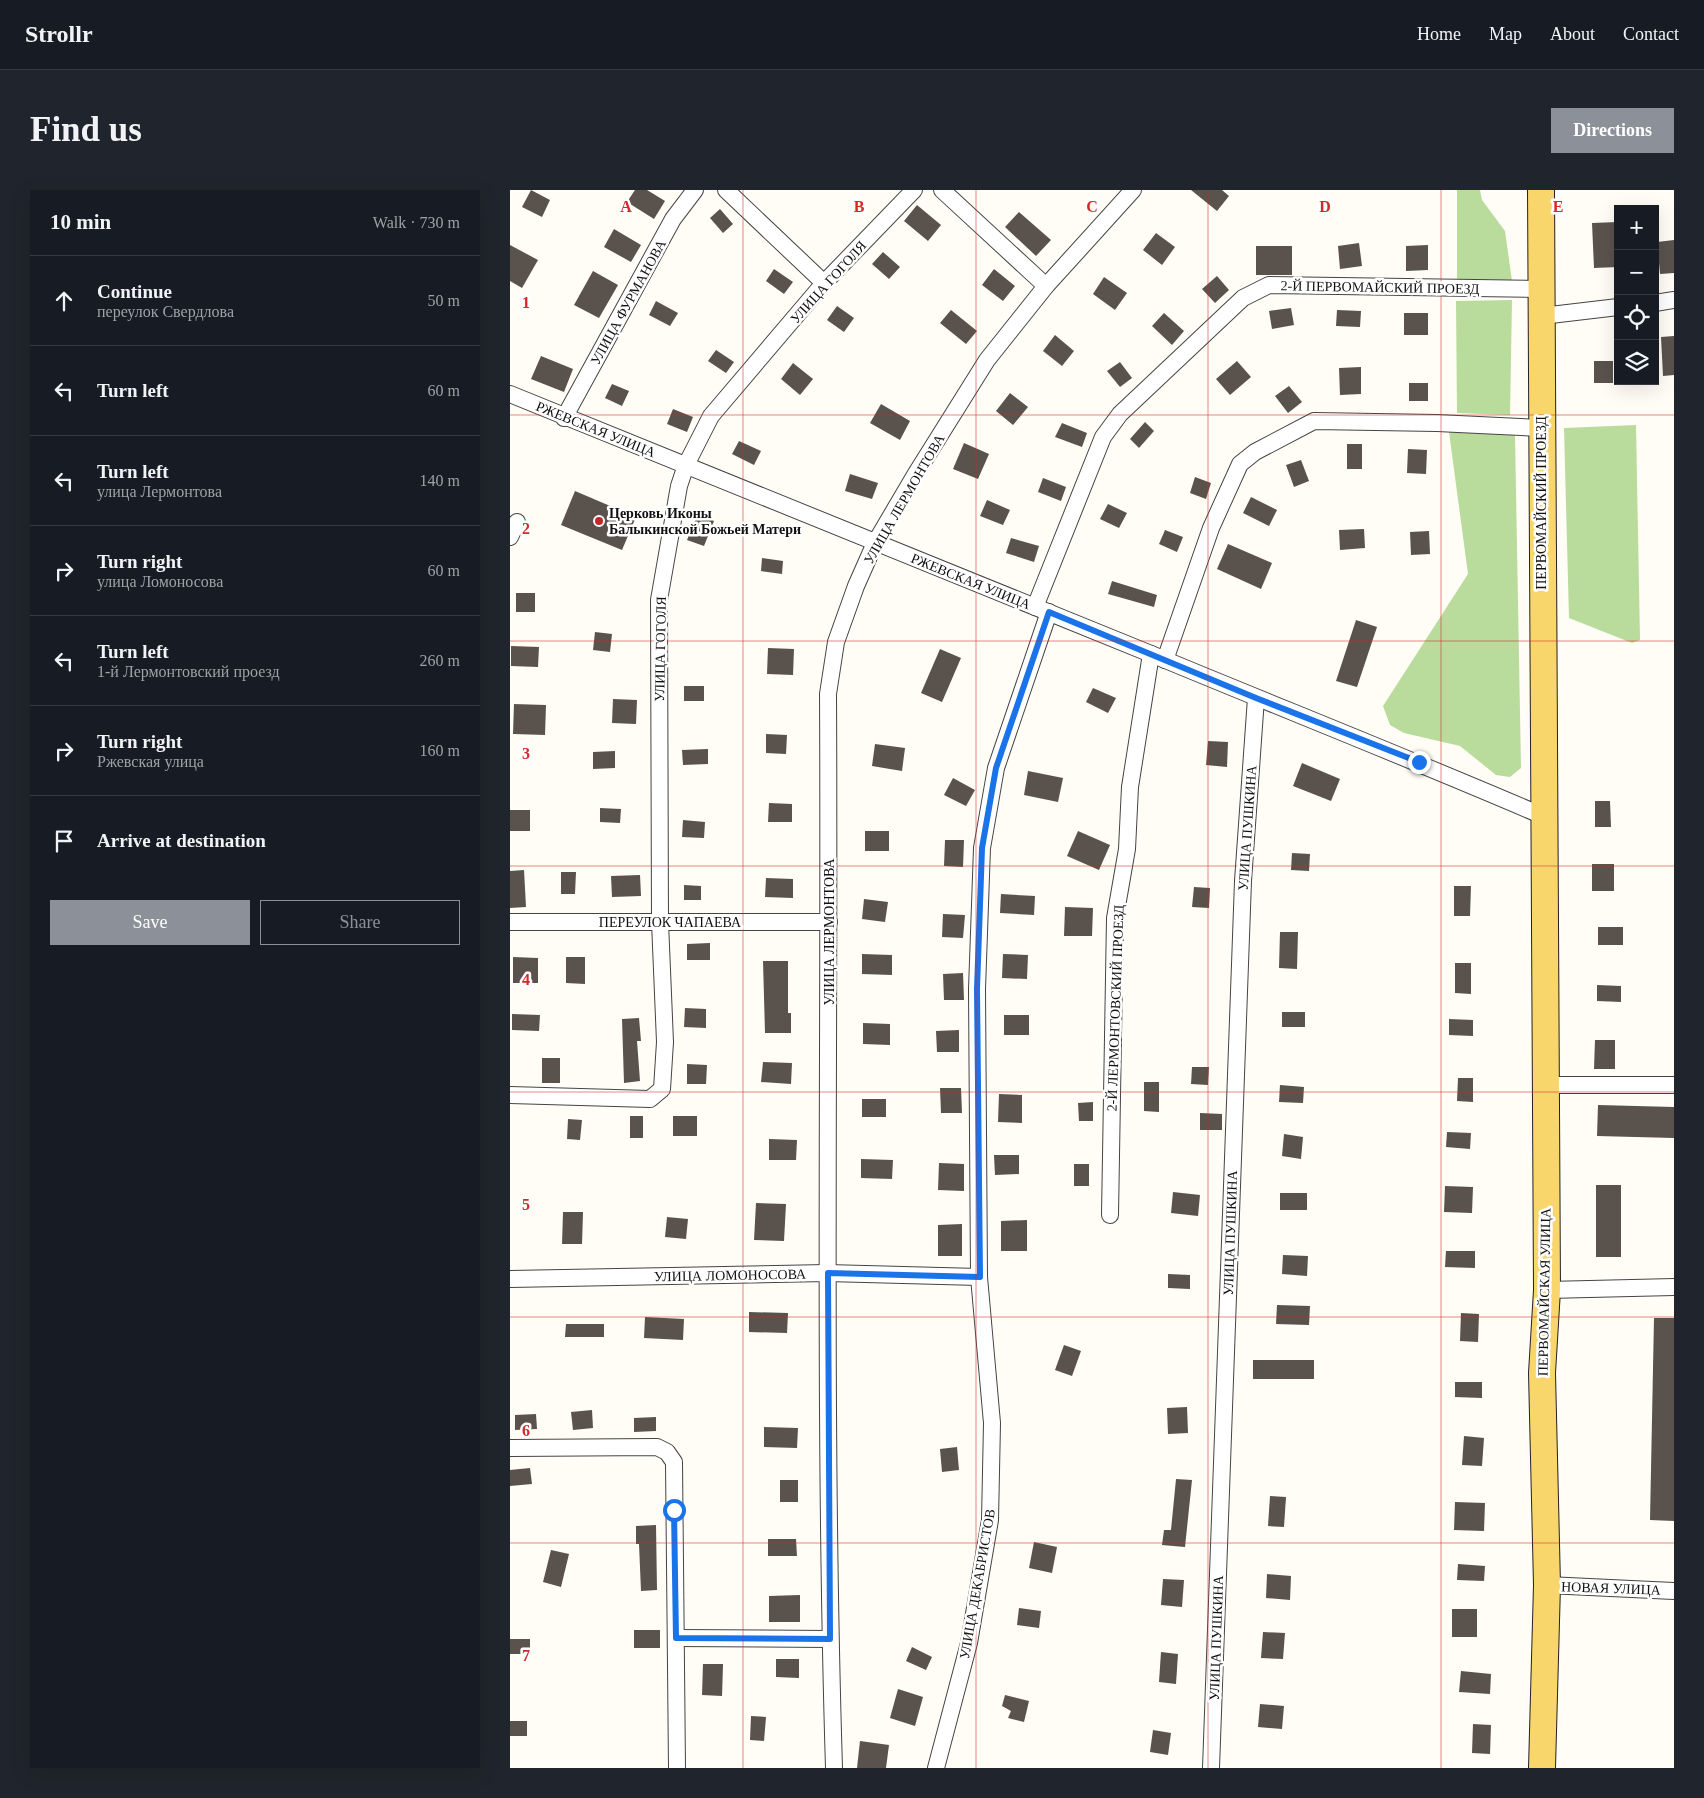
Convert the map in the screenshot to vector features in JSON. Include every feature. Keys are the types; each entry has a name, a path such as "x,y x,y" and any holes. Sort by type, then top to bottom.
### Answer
{"main road":[{"name":"ПЕРВОМАЙСКИЙ ПРОЕЗД","path":"1541,190 1543,816"},
{"name":"ПЕРВОМАЙСКАЯ УЛИЦА","path":"1542,1768 1547,1585 1542,1373 1547,1290 1543,816"}],"street":[{"path":"726,190 824,283"},
{"name":"УЛИЦА ГОГОЛЯ","path":"510,1095 650,1099 662,1089 665,1042 660,922 658,600 679,486 686,465 711,416 824,283 914,190"},
{"path":"942,190 1046,286"},
{"name":"УЛИЦА ЛЕРМОНТОВА","path":"834,1768 830,1639 828,694 836,642 856,586 875,542 986,360 1046,286 1133,190"},
{"name":"УЛИЦА ФУРМАНОВА","path":"564,418 687,192"},
{"name":"2-Й ПЕРВОМАЙСКИЙ ПРОЕЗД","path":"980,1277 977,989 982,848 996,768 1042,610 1103,437 1120,414 1243,298 1269,285 1540,289"},
{"path":"1659,302 1674,300"},
{"path":"1542,316 1614,307"},
{"name":"РЖЕВСКАЯ УЛИЦА","path":"510,394 564,418 686,465 1256,698 1419,762 1543,816"},
{"name":"2-Й ЛЕРМОНТОВСКИЙ ПРОЕЗД","path":"1110,1215 1115,918 1127,849 1130,787 1158,657 1211,528 1240,464 1255,452 1314,421 1437,423 1541,428"},
{"name":"УЛИЦА ПУШКИНА","path":"1211,1768 1243,881 1256,698"},
{"name":"ПЕРЕУЛОК ЧАПАЕВА","path":"510,922 829,922"},
{"path":"1544,1085 1674,1085"},
{"name":"УЛИЦА ЛОМОНОСОВА","path":"510,1279 828,1273 980,1277"},
{"name":"УЛИЦА ДЕКАБРИСТОВ","path":"936,1768 969,1642 990,1520 992,1423 980,1277"},
{"path":"1547,1290 1674,1287"},
{"path":"510,1448 657,1447 667,1452 674,1462 677,1768"},
{"name":"НОВАЯ УЛИЦА","path":"1547,1585 1674,1591"},
{"path":"676,1638 830,1639"}],"green space":[{"path":"1457,190 1480,190 1482,200 1505,231 1512,281 1457,280"},
{"path":"1512,300 1510,415 1457,413 1456,301"},
{"path":"1636,425 1640,640 1632,643 1569,618 1564,428"},
{"path":"1449,432 1515,435 1521,768 1510,777 1496,775 1460,746 1404,733 1390,725 1383,706 1468,574"}],"building":[{"path":"531,190 550,200 542,217 522,207"},
{"path":"635,190 647,190 665,201 654,219 627,202"},
{"path":"1191,190 1222,190 1229,196 1217,211"},
{"path":"917,205 941,225 928,241 904,221"},
{"path":"720,209 733,224 723,233 710,218"},
{"path":"1019,212 1051,240 1036,256 1005,227"},
{"path":"1614,222 1614,267 1594,268 1592,223"},
{"path":"614,229 641,245 631,262 604,247"},
{"path":"1156,233 1175,247 1162,265 1143,250"},
{"path":"1674,240 1674,273 1660,274 1659,242"},
{"path":"1359,243 1362,266 1340,269 1338,246"},
{"path":"510,245 538,260 522,288 510,281"},
{"path":"1428,245 1428,270 1406,271 1406,246"},
{"path":"1256,246 1292,246 1292,275 1256,275"},
{"path":"883,252 900,267 889,279 872,264"},
{"path":"774,269 793,282 784,294 766,281"},
{"path":"994,269 1015,286 1003,301 982,285"},
{"path":"593,271 618,285 599,318 574,305"},
{"path":"1217,276 1229,290 1215,303 1202,289"},
{"path":"1104,277 1127,293 1115,310 1093,294"},
{"path":"656,301 678,313 670,326 649,315"},
{"path":"837,306 854,318 844,332 827,320"},
{"path":"1291,308 1294,325 1272,329 1269,311"},
{"path":"951,310 977,331 966,344 940,323"},
{"path":"1337,310 1361,311 1360,327 1336,326"},
{"path":"1164,313 1184,331 1172,345 1152,326"},
{"path":"1404,313 1428,313 1428,335 1404,335"},
{"path":"1055,335 1074,351 1062,366 1043,351"},
{"path":"1674,336 1674,375 1663,376 1661,337"},
{"path":"716,350 734,362 726,373 708,361"},
{"path":"541,356 573,369 564,392 531,379"},
{"path":"1237,361 1251,377 1230,395 1216,379"},
{"path":"1594,361 1613,361 1613,383 1594,383"},
{"path":"1120,362 1132,378 1120,387 1107,371"},
{"path":"793,363 813,379 800,395 781,379"},
{"path":"1361,367 1361,394 1340,395 1339,368"},
{"path":"1409,383 1428,383 1428,401 1409,401"},
{"path":"612,384 629,391 622,406 605,398"},
{"path":"1289,386 1302,402 1288,413 1275,396"},
{"path":"1010,393 1028,407 1013,425 996,411"},
{"path":"881,404 910,421 900,440 870,423"},
{"path":"673,409 693,417 687,432 667,424"},
{"path":"1145,422 1154,431 1139,448 1130,439"},
{"path":"1062,423 1087,433 1082,447 1055,437"},
{"path":"739,441 761,451 754,465 732,454"},
{"path":"964,443 989,454 978,479 953,469"},
{"path":"1347,444 1362,444 1362,469 1347,469"},
{"path":"1408,449 1427,450 1426,474 1407,473"},
{"path":"1301,460 1309,481 1294,487 1286,465"},
{"path":"850,474 878,483 872,499 845,491"},
{"path":"1195,477 1211,483 1206,499 1190,493"},
{"path":"1043,478 1066,487 1061,501 1038,492"},
{"name":"Церковь Иконы Балыкинской Божьей Матери","path":"575,491 636,517 622,550 561,525"},
{"path":"1251,497 1277,510 1269,526 1243,513"},
{"path":"987,500 1010,510 1003,525 980,516"},
{"path":"1108,504 1127,513 1119,528 1100,519"},
{"path":"698,514 714,521 704,546 687,540"},
{"path":"1364,529 1365,548 1340,550 1339,530"},
{"path":"1165,530 1183,537 1177,552 1159,544"},
{"path":"1429,531 1430,554 1411,555 1410,532"},
{"path":"1011,538 1039,546 1034,562 1006,553"},
{"path":"1228,544 1272,563 1261,589 1217,569"},
{"path":"762,558 783,561 782,574 761,571"},
{"path":"1112,581 1157,595 1154,607 1108,594"},
{"path":"516,593 535,593 535,612 516,612"},
{"path":"1356,620 1377,627 1357,687 1336,681"},
{"path":"595,632 612,634 610,652 593,650"},
{"path":"511,646 539,647 538,667 511,666"},
{"path":"768,648 794,649 793,675 767,674"},
{"path":"940,649 961,658 942,702 921,693"},
{"path":"684,686 704,686 704,701 684,701"},
{"path":"1093,688 1116,698 1108,713 1086,702"},
{"path":"613,699 637,700 636,724 612,723"},
{"path":"514,704 546,705 545,735 513,734"},
{"path":"766,734 787,735 786,754 766,753"},
{"path":"1208,741 1228,742 1227,767 1206,765"},
{"path":"875,744 905,748 902,771 872,766"},
{"path":"708,749 708,764 683,765 682,750"},
{"path":"615,751 615,768 593,769 593,752"},
{"path":"1302,763 1340,779 1331,801 1293,786"},
{"path":"1028,771 1063,778 1058,802 1024,795"},
{"path":"953,778 975,790 966,806 944,795"},
{"path":"1595,801 1610,801 1611,827 1595,827"},
{"path":"769,803 792,804 792,822 768,822"},
{"path":"600,808 621,809 620,823 600,822"},
{"path":"510,810 530,810 530,831 510,831"},
{"path":"683,820 705,822 704,838 682,837"},
{"path":"865,831 889,831 889,851 865,851"},
{"path":"1078,831 1110,845 1099,870 1067,856"},
{"path":"945,840 964,840 963,867 944,866"},
{"path":"1292,853 1310,854 1309,871 1291,870"},
{"path":"1592,864 1614,864 1614,891 1592,891"},
{"path":"524,870 526,907 510,908 510,871"},
{"path":"561,872 576,872 575,894 561,894"},
{"path":"640,875 641,896 612,897 611,876"},
{"path":"766,878 793,879 793,898 765,897"},
{"path":"684,885 701,886 701,900 684,900"},
{"path":"1454,886 1471,886 1470,916 1454,916"},
{"path":"1194,887 1210,888 1209,908 1192,907"},
{"path":"1001,894 1035,896 1034,915 1000,913"},
{"path":"864,899 888,902 885,922 862,919"},
{"path":"1065,907 1093,908 1092,936 1064,936"},
{"path":"943,914 965,915 963,938 942,937"},
{"path":"1598,927 1623,927 1623,945 1598,945"},
{"path":"1280,932 1298,932 1297,969 1279,968"},
{"path":"710,943 710,960 687,960 687,944"},
{"path":"862,954 892,955 892,975 862,974"},
{"path":"1003,954 1028,955 1027,979 1002,978"},
{"path":"513,957 538,958 538,983 513,983"},
{"path":"566,957 585,957 585,984 566,983"},
{"path":"763,961 788,961 788,1013 791,1013 791,1033 765,1033"},
{"path":"1455,963 1471,963 1471,994 1455,993"},
{"path":"963,973 964,1000 944,1000 943,974"},
{"path":"1597,985 1621,986 1621,1002 1597,1001"},
{"path":"685,1008 706,1009 706,1028 684,1027"},
{"path":"1282,1012 1305,1012 1305,1027 1282,1027"},
{"path":"512,1014 540,1015 539,1031 512,1030"},
{"path":"1004,1015 1029,1015 1029,1035 1004,1035"},
{"path":"639,1018 641,1041 637,1041 640,1081 624,1083 622,1019"},
{"path":"1449,1019 1473,1020 1473,1036 1449,1035"},
{"path":"863,1023 890,1024 890,1045 863,1044"},
{"path":"959,1030 959,1052 937,1052 936,1031"},
{"path":"1595,1040 1615,1040 1615,1069 1594,1069"},
{"path":"542,1058 560,1058 560,1083 542,1083"},
{"path":"763,1062 792,1063 791,1084 761,1082"},
{"path":"687,1064 707,1065 706,1084 687,1084"},
{"path":"1192,1067 1209,1067 1208,1085 1191,1084"},
{"path":"1458,1078 1473,1078 1473,1102 1457,1101"},
{"path":"1144,1082 1159,1082 1159,1112 1144,1111"},
{"path":"1280,1085 1304,1087 1303,1103 1279,1102"},
{"path":"940,1088 961,1088 962,1113 941,1113"},
{"path":"999,1094 1022,1095 1022,1123 998,1122"},
{"path":"862,1099 886,1099 886,1117 862,1117"},
{"path":"1093,1102 1093,1121 1079,1121 1078,1103"},
{"path":"1598,1105 1674,1107 1674,1138 1597,1136"},
{"path":"1200,1113 1222,1114 1222,1130 1200,1130"},
{"path":"630,1116 643,1116 643,1138 630,1138"},
{"path":"673,1116 697,1116 697,1136 673,1136"},
{"path":"568,1119 582,1120 580,1140 567,1139"},
{"path":"1447,1132 1471,1133 1470,1149 1446,1147"},
{"path":"1284,1134 1303,1137 1301,1159 1282,1156"},
{"path":"769,1139 797,1140 796,1160 769,1160"},
{"path":"994,1155 1019,1155 1019,1174 995,1175"},
{"path":"861,1159 893,1160 892,1179 861,1178"},
{"path":"939,1163 964,1164 964,1191 938,1190"},
{"path":"1074,1164 1089,1164 1089,1186 1074,1186"},
{"path":"1596,1185 1621,1185 1621,1257 1596,1257"},
{"path":"1445,1186 1473,1187 1472,1213 1444,1212"},
{"path":"1173,1192 1200,1195 1198,1216 1171,1213"},
{"path":"1280,1193 1307,1193 1307,1210 1280,1210"},
{"path":"756,1203 786,1204 784,1241 754,1240"},
{"path":"563,1212 583,1212 582,1244 562,1244"},
{"path":"667,1217 688,1219 686,1239 665,1237"},
{"path":"1027,1220 1027,1251 1001,1251 1001,1221"},
{"path":"962,1224 962,1256 938,1256 938,1225"},
{"path":"1446,1251 1475,1251 1475,1268 1445,1267"},
{"path":"1283,1255 1308,1256 1307,1276 1282,1274"},
{"path":"1168,1274 1190,1275 1190,1289 1168,1288"},
{"path":"1277,1305 1310,1306 1309,1325 1276,1324"},
{"path":"749,1312 788,1313 787,1333 749,1332"},
{"path":"1461,1313 1479,1314 1478,1342 1460,1341"},
{"path":"645,1317 684,1319 683,1340 644,1338"},
{"path":"1654,1318 1674,1318 1674,1521 1650,1520"},
{"path":"566,1324 604,1324 604,1337 565,1337"},
{"path":"1064,1345 1081,1351 1072,1376 1055,1370"},
{"path":"1253,1360 1314,1360 1314,1379 1253,1379"},
{"path":"1455,1382 1482,1382 1482,1398 1455,1397"},
{"path":"1187,1407 1188,1433 1168,1434 1167,1408"},
{"path":"592,1410 593,1428 573,1430 571,1412"},
{"path":"536,1414 537,1429 515,1430 515,1415"},
{"path":"656,1417 656,1431 634,1432 634,1418"},
{"path":"764,1427 798,1428 797,1448 764,1447"},
{"path":"1464,1436 1484,1438 1482,1466 1462,1465"},
{"path":"957,1447 959,1470 942,1472 940,1449"},
{"path":"530,1468 532,1484 510,1486 510,1470"},
{"path":"1176,1479 1192,1480 1185,1547 1162,1545 1164,1530 1171,1530"},
{"path":"780,1480 798,1480 798,1502 780,1502"},
{"path":"1270,1496 1286,1497 1284,1527 1268,1526"},
{"path":"1455,1502 1485,1503 1484,1531 1454,1530"},
{"path":"656,1525 657,1590 641,1591 639,1544 636,1544 636,1526"},
{"path":"768,1539 796,1539 797,1556 768,1556"},
{"path":"1034,1542 1057,1547 1052,1573 1029,1568"},
{"path":"551,1550 569,1554 561,1587 543,1582"},
{"path":"1458,1564 1485,1566 1484,1581 1457,1580"},
{"path":"1267,1574 1291,1576 1290,1600 1266,1598"},
{"path":"1163,1579 1184,1580 1182,1607 1161,1605"},
{"path":"800,1595 800,1622 769,1622 769,1596"},
{"path":"1019,1608 1041,1611 1039,1628 1017,1625"},
{"path":"1452,1609 1477,1609 1477,1637 1452,1637"},
{"path":"634,1630 660,1630 660,1648 634,1648"},
{"path":"1263,1632 1285,1633 1283,1659 1261,1658"},
{"path":"510,1639 530,1639 530,1654 510,1654"},
{"path":"912,1647 932,1657 926,1670 906,1661"},
{"path":"1161,1652 1178,1654 1176,1684 1159,1682"},
{"path":"776,1659 799,1659 799,1678 776,1677"},
{"path":"703,1664 723,1664 722,1696 702,1695"},
{"path":"1461,1671 1491,1674 1490,1694 1459,1692"},
{"path":"898,1689 923,1697 915,1726 890,1718"},
{"path":"1005,1695 1029,1701 1024,1722 1008,1718 1011,1711 1002,1706"},
{"path":"1260,1704 1284,1706 1282,1729 1258,1727"},
{"path":"751,1716 766,1717 764,1741 750,1740"},
{"path":"510,1721 527,1721 527,1736 510,1736"},
{"path":"1473,1724 1491,1725 1490,1754 1472,1753"},
{"path":"1153,1730 1171,1733 1168,1755 1150,1752"},
{"path":"860,1741 889,1745 886,1768 857,1768"}],"place":[{"name":"Церковь Иконы Балыкинской Божьей Матери","path":"599,521"}],"route":[{"path":"674,1510 676,1638 830,1639 827,1370 828,1273 980,1277 977,989 982,848 996,768 1049,612 1256,698 1419,762"}]}
